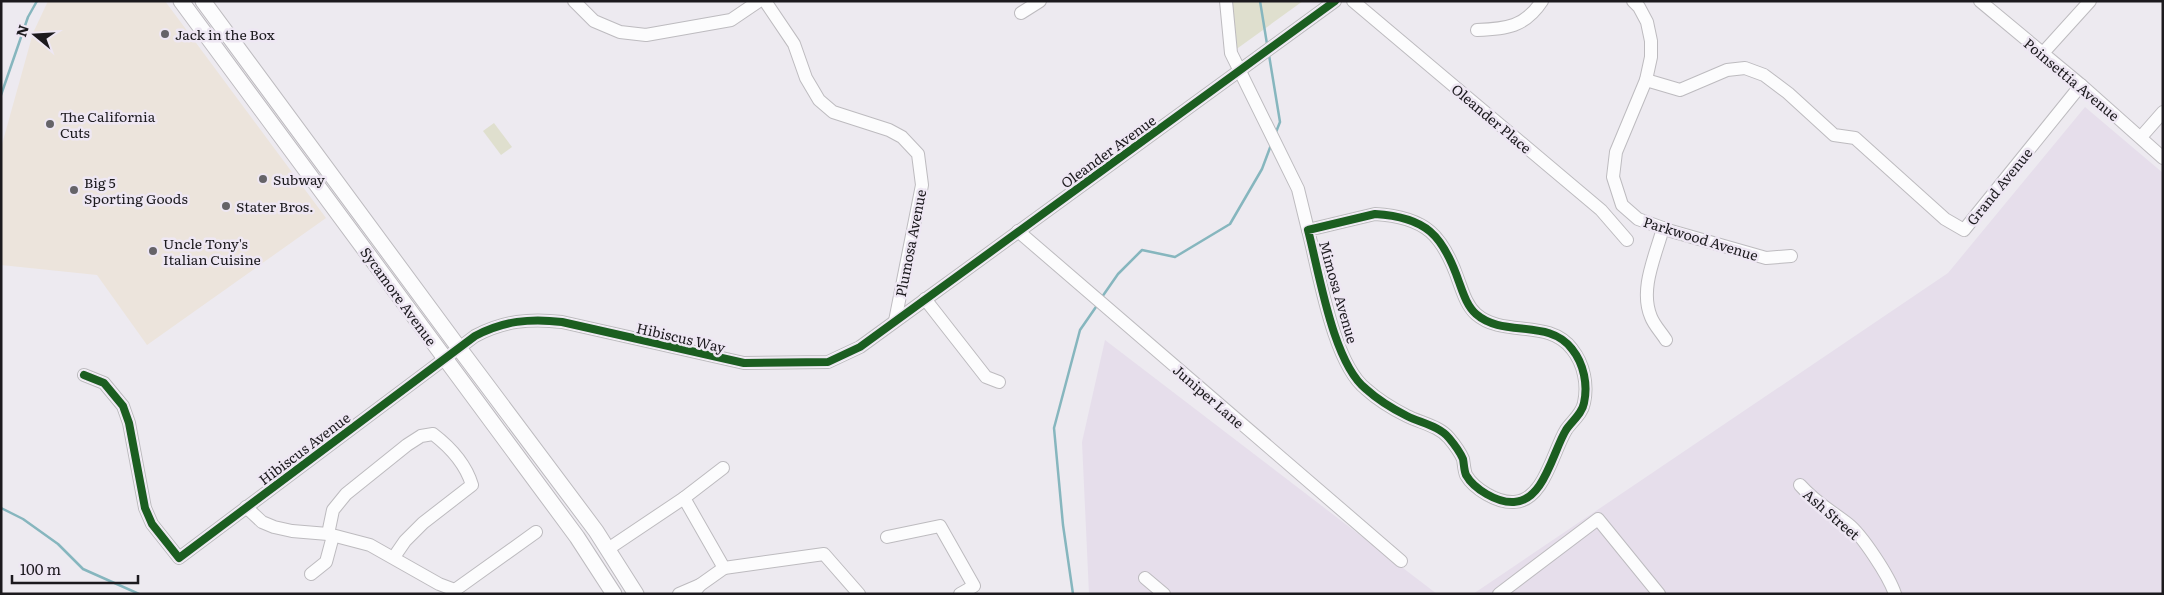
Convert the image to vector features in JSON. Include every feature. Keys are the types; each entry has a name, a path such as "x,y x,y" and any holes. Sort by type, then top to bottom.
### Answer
{"main road":[{"name":"Sycamore Avenue","path":"181,1 577,537 614,594"},
{"name":"Sycamore Avenue","path":"203,1 608,549 636,594"}],"street":[{"path":"574,1 594,21 620,32 646,35 731,20 759,1"},
{"name":"Plumosa Avenue","path":"765,1 794,44 806,78 819,100 833,112 889,130 902,137 918,154 922,185 895,321"},
{"path":"1021,12 1040,1"},
{"name":"Mimosa Avenue","path":"1226,1 1231,53 1298,190 1308,230 1337,342 1356,379 1366,389 1404,415 1442,431 1462,456 1466,475 1480,492 1514,502 1533,494 1543,480 1566,429 1580,413 1584,404 1586,386 1584,372 1573,350 1549,332 1513,328 1487,321 1476,314 1465,297 1444,246 1424,225 1402,217 1375,214 1308,230"},
{"name":"Oleander Avenue","path":"895,321 1335,1"},
{"name":"Oleander Place","path":"1353,1 1601,210 1627,240"},
{"path":"1478,30 1499,30 1516,25 1530,17 1542,1"},
{"name":"Parkwood Avenue","path":"1634,1 1647,22 1651,41 1651,57 1646,80 1616,152 1613,177 1622,204 1638,219 1663,228 1766,258 1791,256"},
{"name":"Poinsettia Avenue","path":"1980,1 2081,85 2163,158"},
{"path":"2042,54 2090,1"},
{"name":"Grand Avenue","path":"1646,80 1680,90 1727,70 1745,68 1764,75 1788,93 1834,135 1855,138 1945,219 1964,230 2081,85"},
{"path":"2141,137 2163,112"},
{"path":"1663,228 1646,294 1651,317 1666,340"},
{"name":"Juniper Lane","path":"1018,231 1401,561"},
{"path":"925,299 986,377 999,382"},
{"name":"Hibiscus Way","path":"445,359 490,328 514,321 539,319 562,322 744,363 828,362 860,347 895,321"},
{"name":"Hibiscus Avenue","path":"84,375 104,383 123,406 129,423 145,508 152,524 179,558 445,359"},
{"path":"311,574 326,562 333,510 346,494 407,445 421,436 433,434 454,455 469,475 472,485 423,523 405,541 394,557"},
{"path":"608,549 684,498 723,468"},
{"name":"Ash Street","path":"1800,485 1814,501 1849,525 1862,538 1895,594"},
{"path":"684,498 724,568"},
{"path":"246,507 262,522 274,527 331,535 370,544 394,557 437,589 455,590 536,532"},
{"path":"1499,594 1598,518 1659,594"},
{"path":"887,537 940,526 977,590 960,594"},
{"path":"679,594 699,591 724,568 824,554 859,594"},
{"path":"1145,578 1164,594"}],"shaded area":[{"path":"48,1 165,1 326,218 147,345 97,275 1,265 1,148 33,33"},
{"path":"2085,107 2163,173 2163,594 1473,594 1948,273"},
{"path":"1105,340 1437,594 1089,594 1082,442"}],"green space":[{"path":"1226,1 1303,1 1231,53"},
{"path":"494,123 512,147 501,155 483,131"}],"waterway":[{"path":"1,95 28,17 37,1"},
{"path":"1260,1 1267,44"},
{"path":"1269,55 1280,122 1276,132"},
{"path":"1102,297 1118,274 1142,250 1175,257 1230,224 1262,169 1271,145"},
{"path":"1073,594 1063,525 1054,428 1080,330 1098,304"},
{"path":"1,508 23,519 58,544 83,569 139,594"}],"cycle path":[{"path":"84,375 104,383 123,406 129,423 145,508 152,524 179,558 475,336 496,327 517,322 539,320 562,322 744,363 828,362 860,347 1335,1"},
{"path":"1375,214 1407,219 1420,224 1430,232 1446,252 1466,299 1476,314 1487,321 1499,325 1551,334 1562,340 1572,349 1580,361 1586,389 1583,407 1566,430 1540,484 1533,493 1524,499 1507,502 1493,498 1480,490 1466,475 1462,456 1445,434 1385,404 1366,389 1354,376 1345,359 1336,338 1322,292 1308,230 1375,214"}],"place":[{"name":"Jack in the Box","path":"165,34"},
{"name":"The California Cuts","path":"50,124"},
{"name":"Subway","path":"263,179"},
{"name":"Big 5 Sporting Goods","path":"74,190"},
{"name":"Stater Bros.","path":"226,206"},
{"name":"Uncle Tony's Italian Cuisine","path":"153,251"}]}
